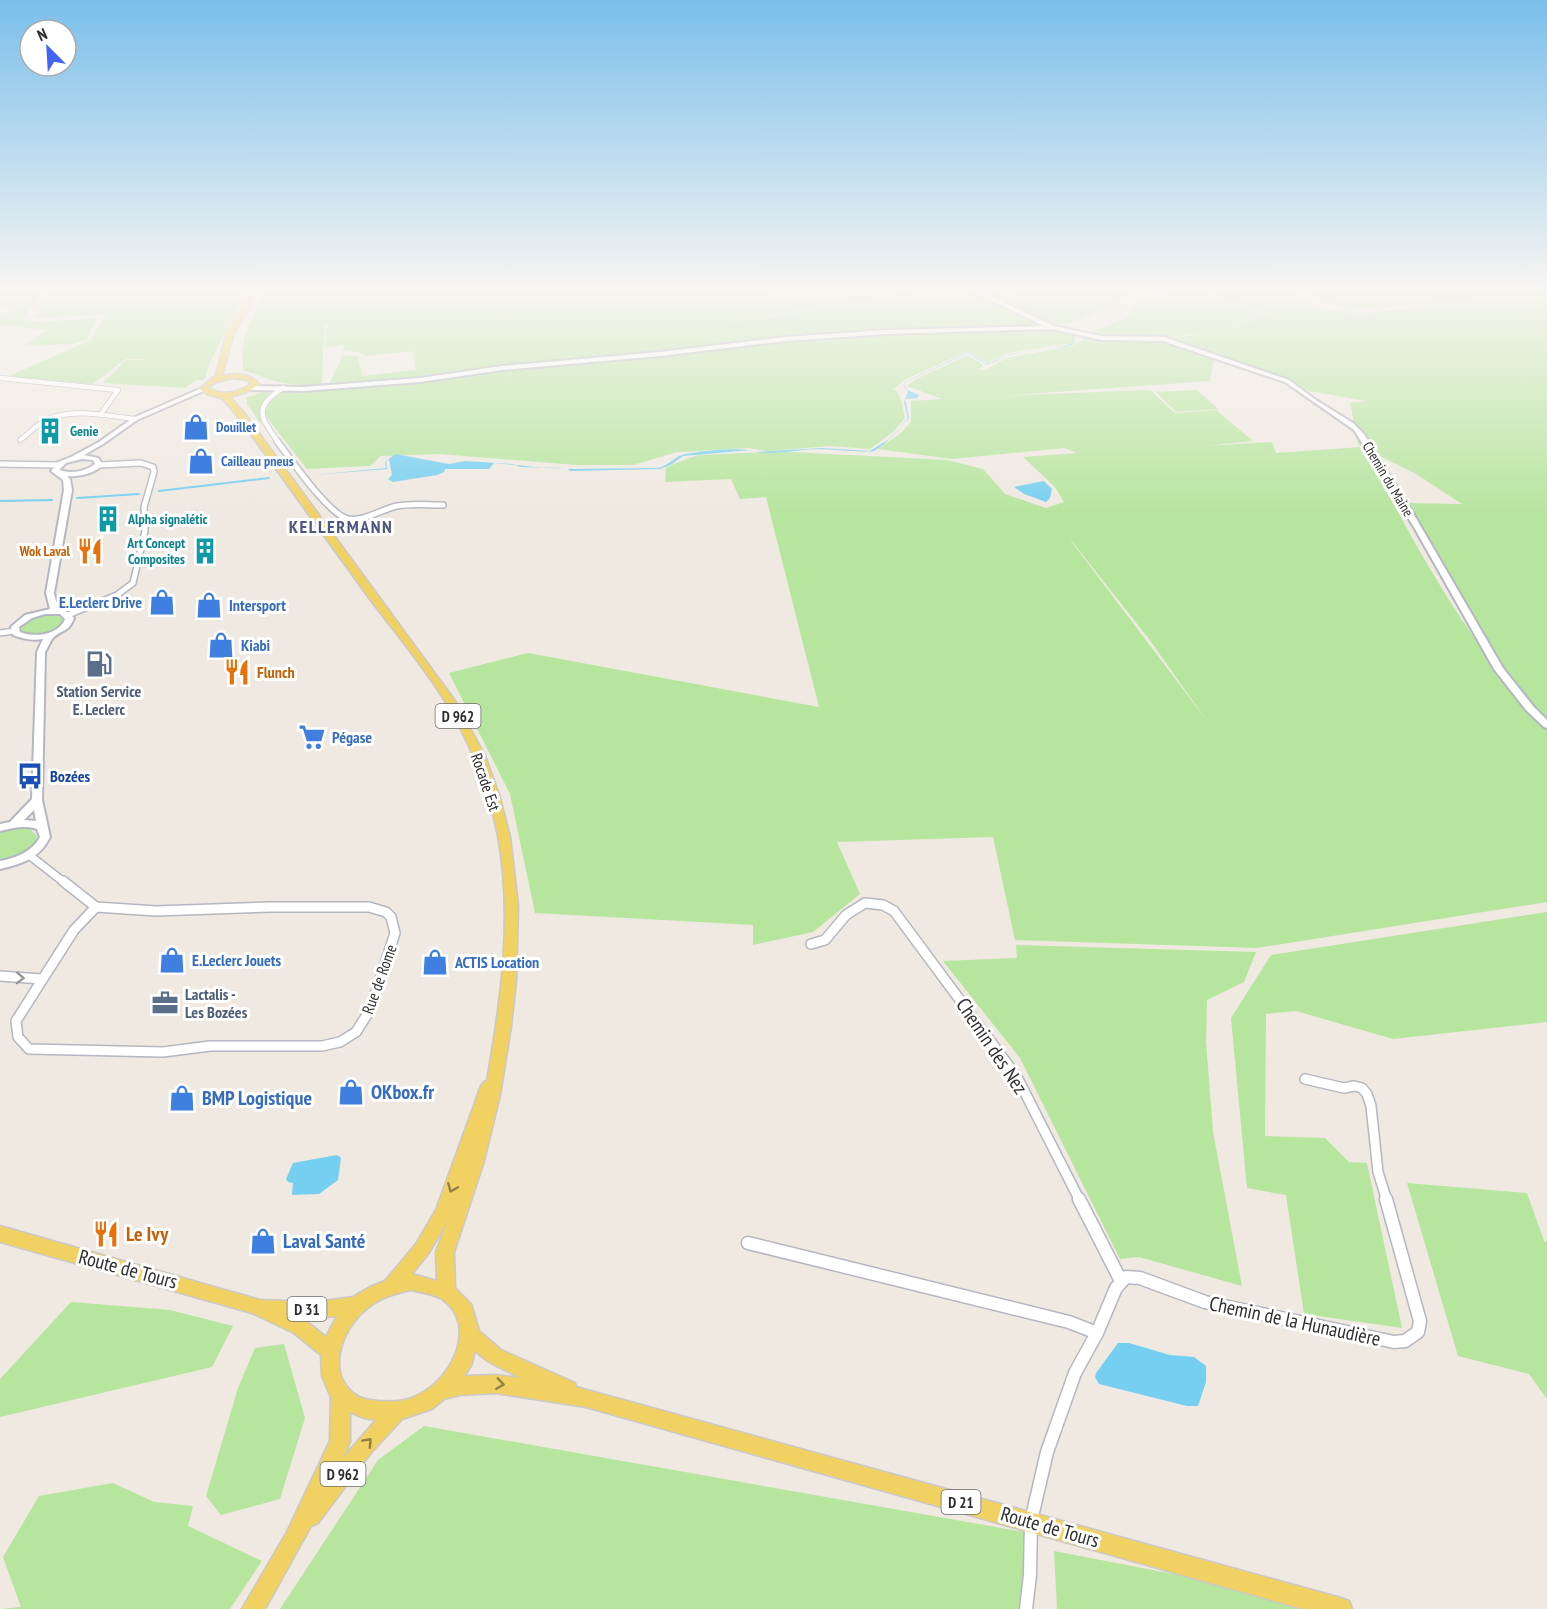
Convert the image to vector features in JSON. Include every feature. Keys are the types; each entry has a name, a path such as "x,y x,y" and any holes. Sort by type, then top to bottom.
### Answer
{"main road":[{"path":"217,379 222,366"},
{"path":"229,366 232,373 255,381 249,388 240,392 212,392 207,384 217,379 238,376"},
{"name":"Rocade Est","path":"212,392 226,397 242,416 435,679 466,728 479,756 493,795 504,837 511,905 504,1026 492,1095 476,1161 445,1252 446,1290"},
{"path":"240,392 239,404 242,416"},
{"name":"Rocade Est","path":"391,1286 423,1249 443,1213 464,1160 484,1095 495,1075"},
{"name":"Route de Tours","path":"0,1234 255,1306 300,1327 330,1351"},
{"path":"411,1282 430,1283 446,1290 459,1301 468,1317 470,1335 462,1364 442,1390 428,1400 396,1412 375,1413 355,1407 340,1395 332,1382 329,1367 330,1351 340,1325 358,1305 374,1293 391,1286 411,1282"},
{"name":"Route de Tours","path":"255,1306 317,1310 358,1305"},
{"name":"Route de Tours","path":"470,1335 495,1356 586,1398"},
{"name":"Route de Tours","path":"442,1390 464,1383 487,1382 586,1398 1031,1521 1330,1608"},
{"name":"D 962","path":"253,1609 294,1539 340,1442 340,1395"},
{"name":"D 962","path":"294,1539 363,1447 396,1412"}],"street":[{"path":"249,388 303,389 420,380 521,366"},
{"name":"Chemin du Maine","path":"1244,366 1296,384 1315,401 1358,430 1431,549 1491,657 1519,695 1547,725"},
{"path":"0,378 118,390 100,415"},
{"path":"255,381 281,388"},
{"path":"281,388 262,407 262,418 318,496 333,513 340,517 354,519 396,506 443,505"},
{"path":"58,469 135,419 212,392"},
{"path":"20,440 48,420 61,416 100,415 135,419"},
{"path":"98,462 96,454 101,443"},
{"path":"58,469 66,479 68,490 50,593 52,607 68,615 129,588 136,577 144,531 144,507 154,472 153,467 141,463 98,462 74,458"},
{"path":"68,490 74,481 98,462"},
{"path":"0,464 84,473"},
{"path":"33,615 50,593"},
{"path":"14,631 19,622 33,615 57,611"},
{"path":"14,631 18,636 29,638 50,635 68,625 70,621 68,615"},
{"path":"0,633 14,631"},
{"path":"0,865 29,855 43,842 45,837 38,800 41,652 50,635"},
{"path":"29,638 41,652"},
{"path":"14,824 38,800"},
{"path":"0,828 25,823 42,827"},
{"path":"29,855 96,907"},
{"name":"Chemin des Nez","path":"811,944 825,940 846,915 865,903 884,905 894,911 1017,1077 1121,1281"},
{"name":"Rue de Rome","path":"280,906 369,907 386,912 391,917 395,933 370,1010 356,1032 340,1041 322,1046 210,1046 164,1052 29,1050 15,1034 16,1021 74,930 96,907 177,911 280,906"},
{"path":"0,976 41,979"},
{"name":"Chemin de la Hunaudière","path":"1121,1281 1126,1277 1140,1278 1205,1302 1394,1342 1406,1341 1418,1332 1420,1321 1404,1257 1378,1172 1371,1106 1367,1094 1362,1088 1354,1086 1344,1088 1305,1078"},
{"path":"748,1244 1069,1322 1097,1333"},
{"path":"1026,1609 1030,1575 1031,1521 1047,1452 1076,1373 1121,1281"}],"green space":[{"path":"32,366 116,366 93,384 7,377"},
{"path":"120,366 209,366 204,380 195,380 186,388 103,383"},
{"path":"244,366 323,366 322,386 423,382 538,366 935,366 904,380 894,389 900,396 905,418 893,432 870,449 829,446 772,451 947,460 983,469 1005,494 1046,508 1064,502 1055,487 1023,457 1077,453 1064,448 952,459 877,449 900,434 911,422 911,401 942,399 907,386 916,379 944,366 982,366 978,370 986,370 993,366 1213,366 1210,381 1000,396 1150,390 1175,413 1216,410 1253,441 1206,446 1272,442 1276,453 1362,447 1358,444 1350,403 1367,401 1309,391 1281,377 1249,366 1547,366 1547,720 1507,680 1489,653 1432,544 1406,503 1462,504 1416,474 1364,448 1410,535 1461,619 1516,694 1547,727 1547,902 1257,948 1015,940 993,837 837,842 860,894 813,932 753,945 753,925 535,913 510,794 449,673 528,653 819,707 766,497 740,499 731,479 665,482 666,467 698,455 771,452 749,448 677,452 633,465 576,465 440,454 381,456 370,466 307,469 265,415 267,406 278,394 293,389 319,386 283,383 244,371","holes":["1071,540 1149,639 1207,721"]},
{"path":"337,366 360,366 362,376 416,370 415,366 531,366 330,385"},
{"path":"1197,390 1218,409 1176,412 1156,392"},
{"path":"263,392 271,393 260,407 261,424 247,404 246,398"},
{"path":"42,615 55,615 63,618 63,621 55,629 45,634 33,635 22,632 22,626 29,620"},
{"path":"24,827 37,836 32,846 17,855 0,859 0,832"},
{"path":"1547,912 1547,1022 1393,1039 1296,1011 1266,1014 1265,1136 1325,1138 1349,1162 1367,1163 1402,1328 1304,1314 1286,1195 1247,1188 1231,1018 1271,955"},
{"path":"1016,945 1256,952 1244,982 1207,1000 1206,1042 1213,1132 1242,1286 1139,1257 1120,1259 1020,1058 943,961 1017,958"},
{"path":"1407,1183 1527,1193 1544,1241 1547,1242 1547,1399 1529,1374 1458,1356"},
{"path":"71,1302 170,1310 233,1326 212,1367 0,1417 0,1379"},
{"path":"284,1344 305,1418 280,1499 221,1515 206,1496 238,1388 255,1348"},
{"path":"424,1426 1030,1533 1027,1609 280,1609 378,1460"},
{"path":"113,1483 154,1502 193,1506 188,1526 262,1561 230,1609 0,1609 21,1607 3,1557 39,1496"},
{"path":"1054,1551 1298,1598 1301,1609 1057,1609"}],"water":[{"path":"940,366 904,385 907,390 919,395 917,398 905,399 908,392 903,385"},
{"path":"905,399 909,418 899,429 908,418"},
{"path":"890,438 879,447 870,451"},
{"path":"821,448 868,451 818,449 757,452"},
{"path":"748,450 683,456 660,469 570,471 568,469 658,468 689,453"},
{"path":"395,454 449,464 465,461 513,464 516,465 494,463 489,469 445,469 437,475 393,482 388,479 392,475 389,459 386,462 387,469 312,475 386,468 385,462"},
{"path":"1044,481 1052,489 1050,498 1046,502 1024,494 1014,487"},
{"path":"337,1155 341,1158 338,1180 319,1194 292,1195 293,1183 286,1179 293,1163"},
{"path":"1118,1343 1129,1343 1170,1355 1194,1357 1206,1366 1206,1382 1198,1406 1187,1406 1099,1384 1095,1377 1096,1373"}],"waterway":[{"path":"159,491 269,478"},
{"path":"77,498 139,494"},
{"path":"0,501 52,500"}],"place":[{"name":"Douillet","path":"196,427"},
{"name":"Genie","path":"50,431"},
{"name":"Cailleau pneus","path":"201,461"},
{"name":"Alpha signalétic","path":"108,519"},
{"name":"Wok Laval","path":"90,551"},
{"name":"Art Concept Composites","path":"205,551"},
{"name":"E.Leclerc Drive","path":"162,602"},
{"name":"Intersport","path":"209,605"},
{"name":"Kiabi","path":"221,645"},
{"name":"Station Service E. Leclerc","path":"99,664"},
{"name":"Flunch","path":"237,672"},
{"name":"Pégase","path":"312,737"},
{"name":"Bozées","path":"30,776"},
{"name":"E.Leclerc Jouets","path":"172,960"},
{"name":"ACTIS Location","path":"435,962"},
{"name":"Lactalis - Les Bozées","path":"165,1003"},
{"name":"OKbox.fr","path":"351,1092"},
{"name":"BMP Logistique","path":"182,1098"},
{"name":"Le Ivy","path":"106,1234"},
{"name":"Laval Santé","path":"263,1241"}],"district":[{"name":"KELLERMANN","path":"341,526"}]}
